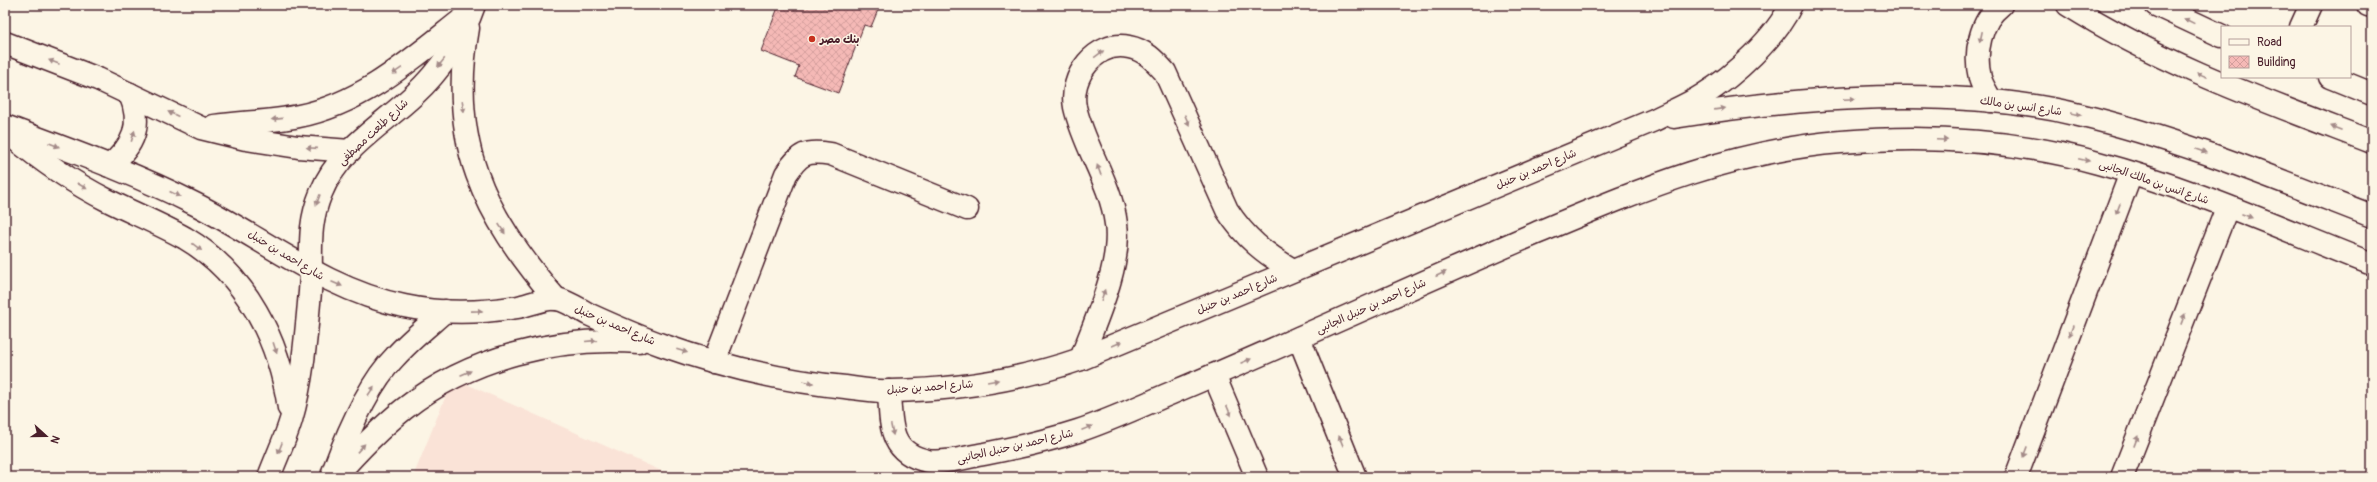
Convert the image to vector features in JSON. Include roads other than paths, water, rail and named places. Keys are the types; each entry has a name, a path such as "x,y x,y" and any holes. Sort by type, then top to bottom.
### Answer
{"street":[{"name":"شارع احمد بن حنبل","path":"5,126 155,185 217,215 312,272 367,296 405,307 445,311 490,310 520,307 556,299 660,344 714,362 821,385 889,391 972,384 1041,372 1081,359 1654,120 1704,95 1747,60 1785,19 1791,5"},
{"path":"1991,101 1980,78 1977,54 1983,30 1996,9 2001,5"},
{"path":"2068,5 2110,32 2177,65 2372,142"},
{"path":"2156,5 2221,36"},
{"path":"2300,26 2311,5"},
{"path":"2368,5 2372,6"},
{"path":"201,128 298,116 329,107 358,95 399,70 472,9"},
{"path":"472,9 465,48 461,91 466,137 479,182 499,225 525,263 556,299"},
{"name":"شارع طلعت مصطفى","path":"269,477 291,421 299,385 312,272 310,237 313,215 330,176 342,159 414,95 429,78 448,55 472,9"},
{"path":"5,43 98,79 201,128 246,139 298,147 350,151"},
{"path":"1081,359 1114,257 1116,225 1108,195 1075,106 1075,83 1086,63 1105,49 1128,46 1150,55 1165,72 1227,210 1239,229 1255,246 1293,270"},
{"path":"2332,78 2372,94"},
{"path":"109,166 122,155 132,141 136,125 136,108 130,94"},
{"name":"شارع انس بن مالك","path":"1654,120 1720,109 1788,102 1871,98 1991,101 2077,114 2151,133 2372,216"},
{"path":"5,131 67,177 106,200 186,239 221,265 249,298 271,336 284,378 291,421"},
{"name":"شارع انس بن مالك الجانبى","path":"1903,139 1968,141 2032,149 2095,162 2131,173 2227,208 2372,264"},
{"name":"شارع احمد بن حنبل الجانبى","path":"889,391 892,433 901,447 916,458 932,462 1021,447 1079,431 1214,375 1461,265 1650,186 1712,166 1774,151 1839,142 1903,139"},
{"path":"714,362 786,174 796,158 813,151 831,154 967,208"},
{"path":"2016,477 2131,173"},
{"path":"2122,477 2227,208"},
{"path":"331,477 345,440 367,397 394,357 445,311"},
{"path":"1299,338 1355,477"},
{"path":"335,477 364,444 405,408 451,379 500,358 553,345 607,340 660,344"},
{"path":"1214,375 1257,477"}],"place":[{"name":"بنك مصر","path":"812,39"}]}
